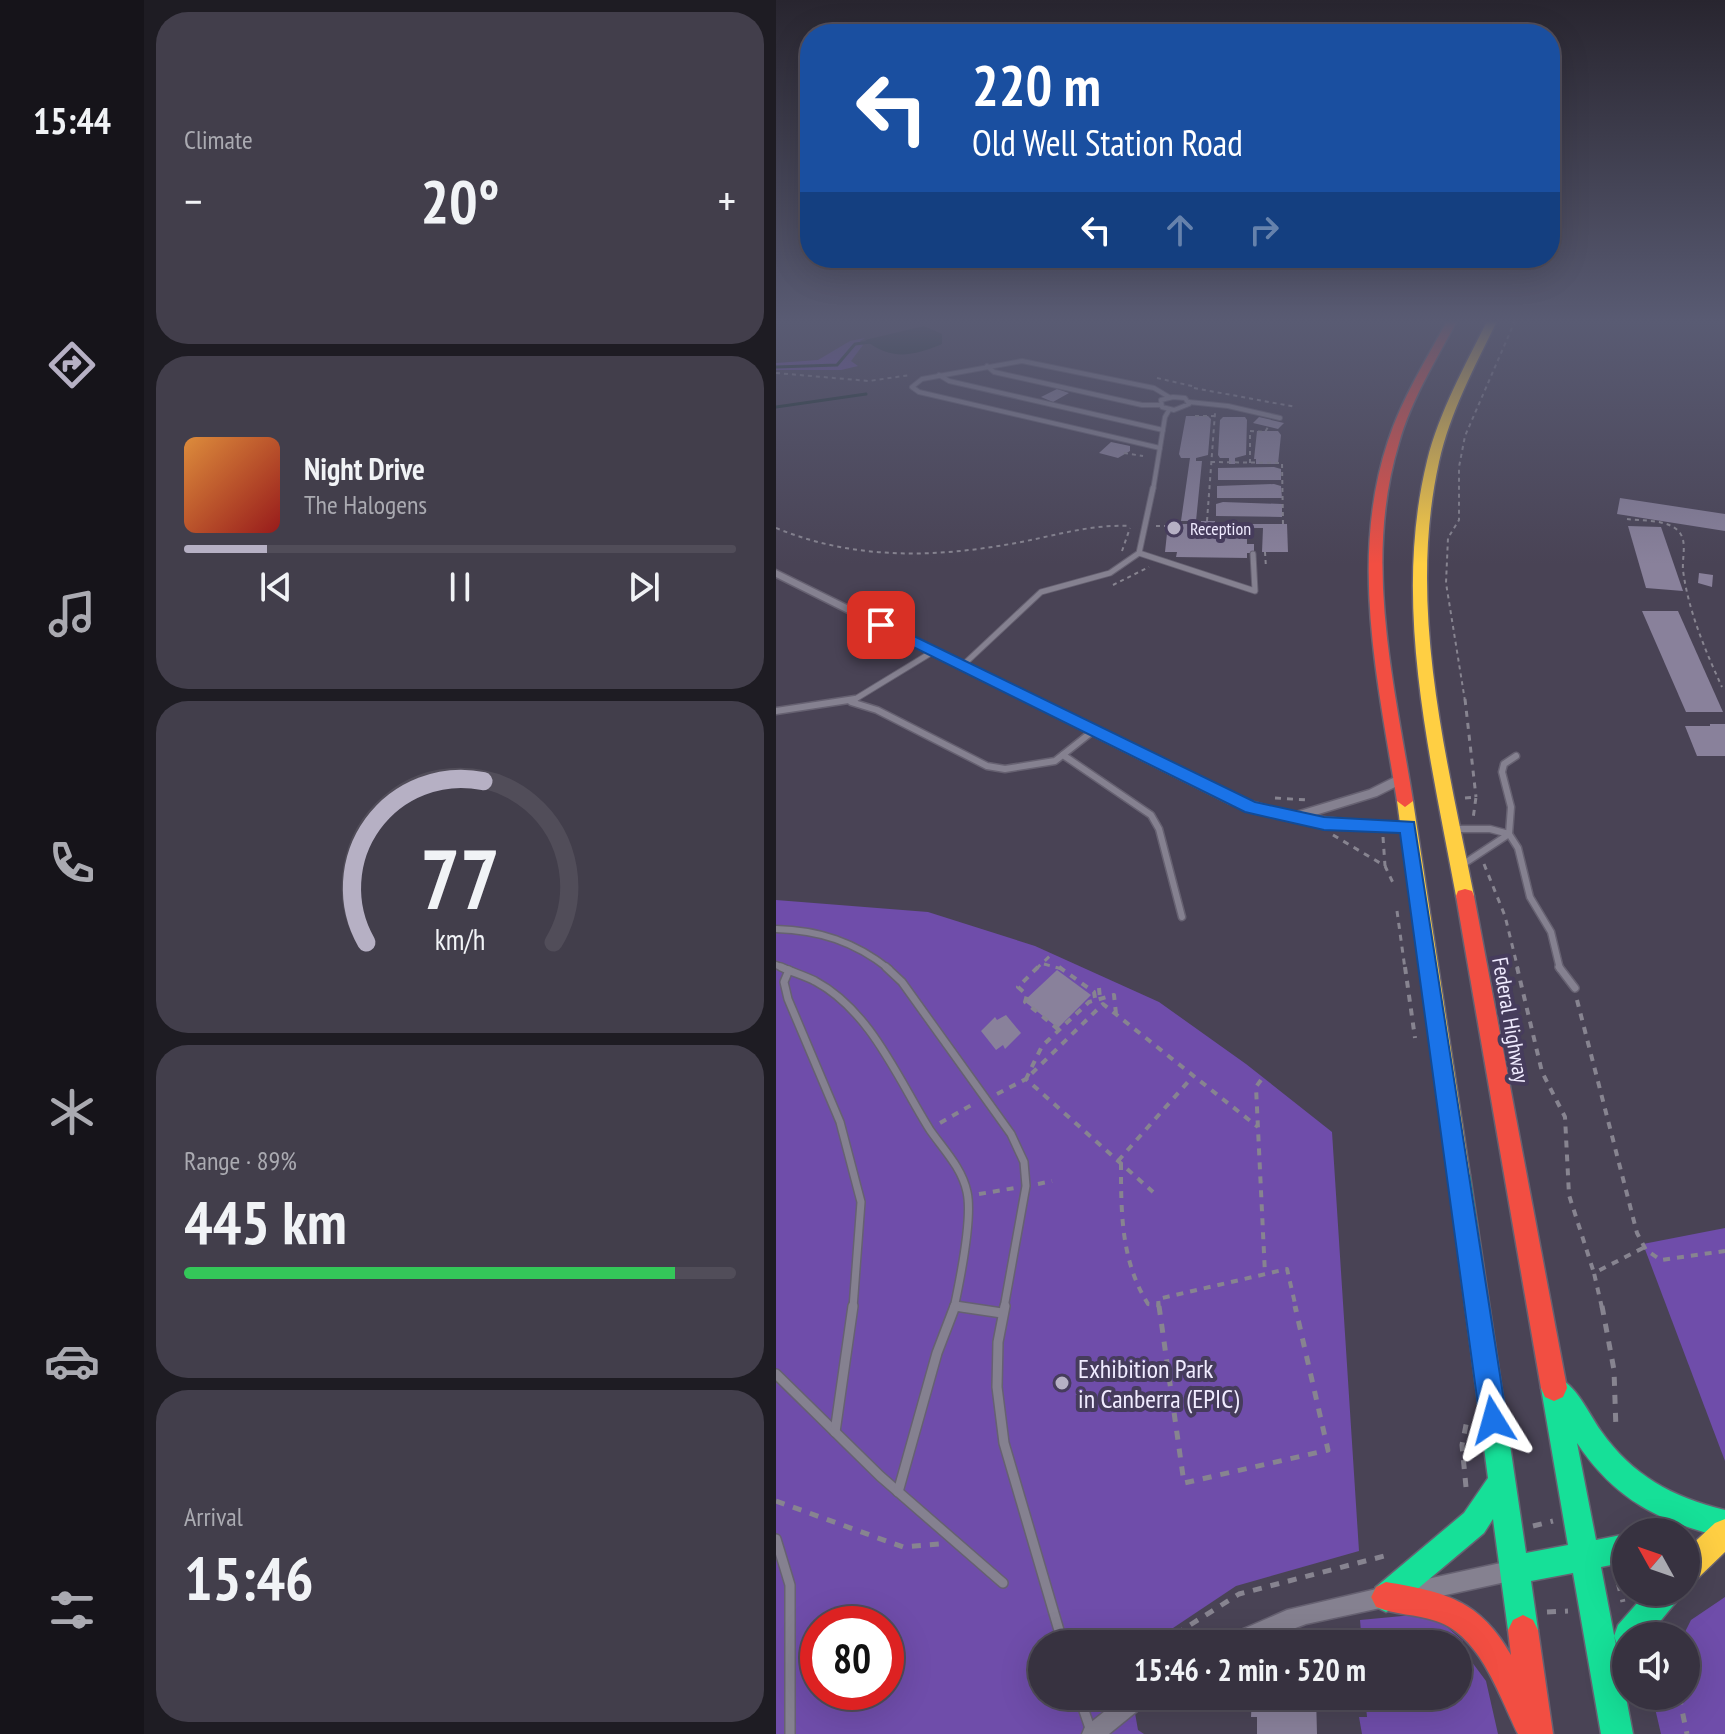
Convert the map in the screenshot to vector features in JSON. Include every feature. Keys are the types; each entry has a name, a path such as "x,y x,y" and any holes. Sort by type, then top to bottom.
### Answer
{"main road":[{"name":"Federal Highway","path":"1411,402 1400,423 1386,469 1377,522 1378,618 1401,779 1438,828 1460,869 1617,1734"},
{"name":"Federal Highway","path":"1456,402 1433,462 1420,557 1430,702 1445,798 1438,828 1489,1389 1536,1734"},
{"path":"1553,1379 1580,1425 1619,1477 1649,1501 1668,1511 1725,1525"},
{"path":"1386,1597 1474,1523 1502,1481"},
{"path":"1700,1531 1725,1525"},
{"path":"1700,1557 1725,1533"},
{"path":"1514,1570 1612,1551"},
{"path":"1386,1597 1432,1605 1455,1613 1478,1630 1536,1734"},
{"path":"1641,1622 1654,1606"},
{"path":"1610,1696 1612,1689"}],"street":[{"path":"776,573 1232,800 1309,821 1438,828"},
{"path":"1291,818 1373,793 1401,779"},
{"path":"1257,1630 1293,1617 1514,1570"},
{"path":"1092,1734 1122,1710"}],"lane":[{"path":"962,402 1160,448"},
{"path":"1040,402 1163,430"},
{"path":"1124,402 1160,405 1169,410 1184,408 1189,402 1280,418"},
{"path":"1160,405 1163,402"},
{"path":"962,666 1041,592 1110,573 1139,553 1169,410"},
{"path":"1139,553 1255,591 1253,554"},
{"path":"851,702 934,651"},
{"path":"776,711 851,702 877,710 987,766 1005,769 1034,766 1063,755 1093,731"},
{"path":"1063,755 1151,815 1159,829 1182,917"},
{"path":"1460,869 1478,850 1500,846 1509,834 1511,807 1502,772 1504,764 1516,756"},
{"path":"1438,828 1509,834"},
{"path":"1509,834 1518,848 1530,897 1551,932 1560,970 1575,988"},
{"path":"776,929 833,936 861,948 887,966 902,982 1017,1145 1026,1186 1002,1313 997,1387 1004,1443 1059,1630"},
{"path":"776,965 817,982 853,1012 891,1062 930,1129 962,1174 968,1196 955,1306 937,1353 898,1492"},
{"path":"789,970 784,982 788,999 840,1122 861,1202 852,1323 835,1432"},
{"path":"955,1306 1002,1313"},
{"path":"776,1374 898,1492 1003,1583"},
{"path":"776,1539 790,1585 790,1734"},
{"path":"1084,1710 1092,1734"}],"path":[{"path":"1271,402 1296,407"},
{"path":"1476,797 1465,698 1446,583 1446,559 1448,538 1459,520 1459,467 1465,436 1480,402"},
{"path":"1207,521 1216,406"},
{"path":"1250,463 1250,431 1265,432 1268,427"},
{"path":"1211,462 1282,463 1283,524"},
{"path":"1627,519 1662,525 1678,531 1683,537 1683,568 1695,627 1722,687"},
{"path":"1114,558 1127,543 1130,526"},
{"path":"776,528 821,546 883,554 980,548 1078,529 1168,526"},
{"path":"1265,552 1266,568"},
{"path":"1102,588 1117,584 1161,560"},
{"path":"1270,797 1317,799"},
{"path":"1445,798 1476,797"},
{"path":"1438,828 1476,797"},
{"path":"1309,821 1385,866"},
{"path":"1478,850 1505,916 1542,1072 1565,1117 1569,1195 1594,1273 1612,1348 1618,1391 1615,1436"},
{"path":"1052,954 1018,987 1027,995 1025,1002 1059,1030"},
{"path":"1044,964 1059,967 1094,992 1098,999"},
{"path":"1098,999 1099,988"},
{"path":"1575,988 1643,1248 1651,1257 1661,1260 1725,1251"},
{"path":"1026,1079 1042,1046 1098,999 1114,995 1116,1014"},
{"path":"930,1129 1026,1079 1103,1004 1258,1127"},
{"path":"1159,1305 1148,1304 1136,1287 1121,1218 1120,1162 1194,1075"},
{"path":"1026,1079 1153,1192"},
{"path":"1261,1080 1256,1087 1265,1274"},
{"path":"968,1196 1052,1181"},
{"path":"1594,1273 1643,1248"},
{"path":"1287,1269 1328,1450 1184,1483 1159,1305 1158,1299 1287,1269"},
{"path":"1463,1495 1466,1486 1462,1445 1465,1422 1489,1389"},
{"path":"776,1501 903,1547 956,1543"},
{"path":"1508,1531 1578,1516"},
{"path":"1182,1630 1239,1594 1391,1555 1405,1548"},
{"path":"1520,1613 1595,1609"},
{"path":"1682,1710 1687,1734"}],"shaded area":[{"name":"Exhibition Park in Canberra (EPIC)","path":"776,900 928,912 1035,946 1159,1002 1246,1064 1332,1132 1359,1551 1236,1586 1170,1630 1028,1630 1028,1710 1134,1710 1138,1730 1144,1734 776,1734"},
{"path":"1725,1228 1725,1461 1643,1244"},
{"path":"1725,1597 1725,1734 1661,1734 1655,1710 1700,1710 1700,1622 1691,1620"},
{"path":"1413,1615 1438,1619 1450,1630 1361,1630 1360,1620"},
{"path":"1472,1662 1486,1681 1498,1734 1362,1734 1359,1717 1367,1717 1366,1710 1472,1710"}],"building":[{"path":"1186,416 1208,416 1211,419 1208,455 1196,458 1196,461 1202,461 1196,521 1181,521 1190,458 1181,458 1179,454"},
{"path":"1223,417 1245,417 1247,420 1246,455 1235,458 1235,464 1229,464 1229,458 1218,455 1220,420"},
{"path":"1259,417 1284,423 1278,429 1253,423"},
{"path":"1257,431 1278,431 1281,435 1278,464 1256,464"},
{"path":"1111,442 1130,446 1130,451 1118,458 1099,453"},
{"path":"1218,468 1281,469 1281,480 1218,480"},
{"path":"1217,486 1281,486 1282,498 1217,498"},
{"path":"1620,498 1725,514 1725,531 1617,514"},
{"path":"1216,504 1282,504 1282,517 1216,516"},
{"path":"1201,521 1215,521 1215,524 1287,524 1288,552 1262,552 1263,528 1247,528 1247,544 1254,544 1254,553 1247,553 1247,558 1176,557 1177,552 1165,552 1168,524 1201,524"},
{"path":"1628,526 1661,527 1683,591 1646,588"},
{"path":"1699,573 1713,575 1712,587 1698,583"},
{"path":"1642,611 1678,611 1723,712 1686,712"},
{"path":"1725,724 1725,756 1697,756 1685,726"},
{"path":"1057,970 1091,995 1058,1028 1024,1001"},
{"path":"1006,1015 1021,1033 1005,1049 1003,1045 996,1050 981,1031 995,1017 997,1020"},
{"path":"1251,1710 1316,1710 1317,1734 1257,1734 1257,1717 1251,1717"}],"waterway":[{"path":"776,407 811,402"}],"traffic: fast":[{"path":"1459,1175 1523,1630"},
{"path":"1554,1388 1617,1734"},
{"path":"1560,1391 1593,1442 1625,1480 1666,1506 1725,1524"},
{"path":"1386,1597 1474,1523 1502,1481"},
{"path":"1514,1570 1612,1551"},
{"path":"1641,1622 1654,1606"}],"traffic: slow":[{"path":"1454,402 1433,461 1424,514 1420,568 1427,679 1465,896"},
{"path":"1405,801 1459,1175"},
{"path":"1700,1557 1725,1533"}],"traffic: jam":[{"path":"1405,801 1383,667 1375,576 1376,530 1382,486 1393,442 1409,402"},
{"path":"1465,896 1554,1388"},
{"path":"1386,1597 1437,1606 1467,1622 1490,1648 1530,1725"},
{"path":"1523,1630 1537,1734"}],"place":[{"name":"Reception","path":"1174,528"},
{"name":"Exhibition Park in Canberra (EPIC)","path":"1062,1383"}],"route":[{"path":"881,625 1251,808 1324,823 1408,826 1493,1420"}]}
